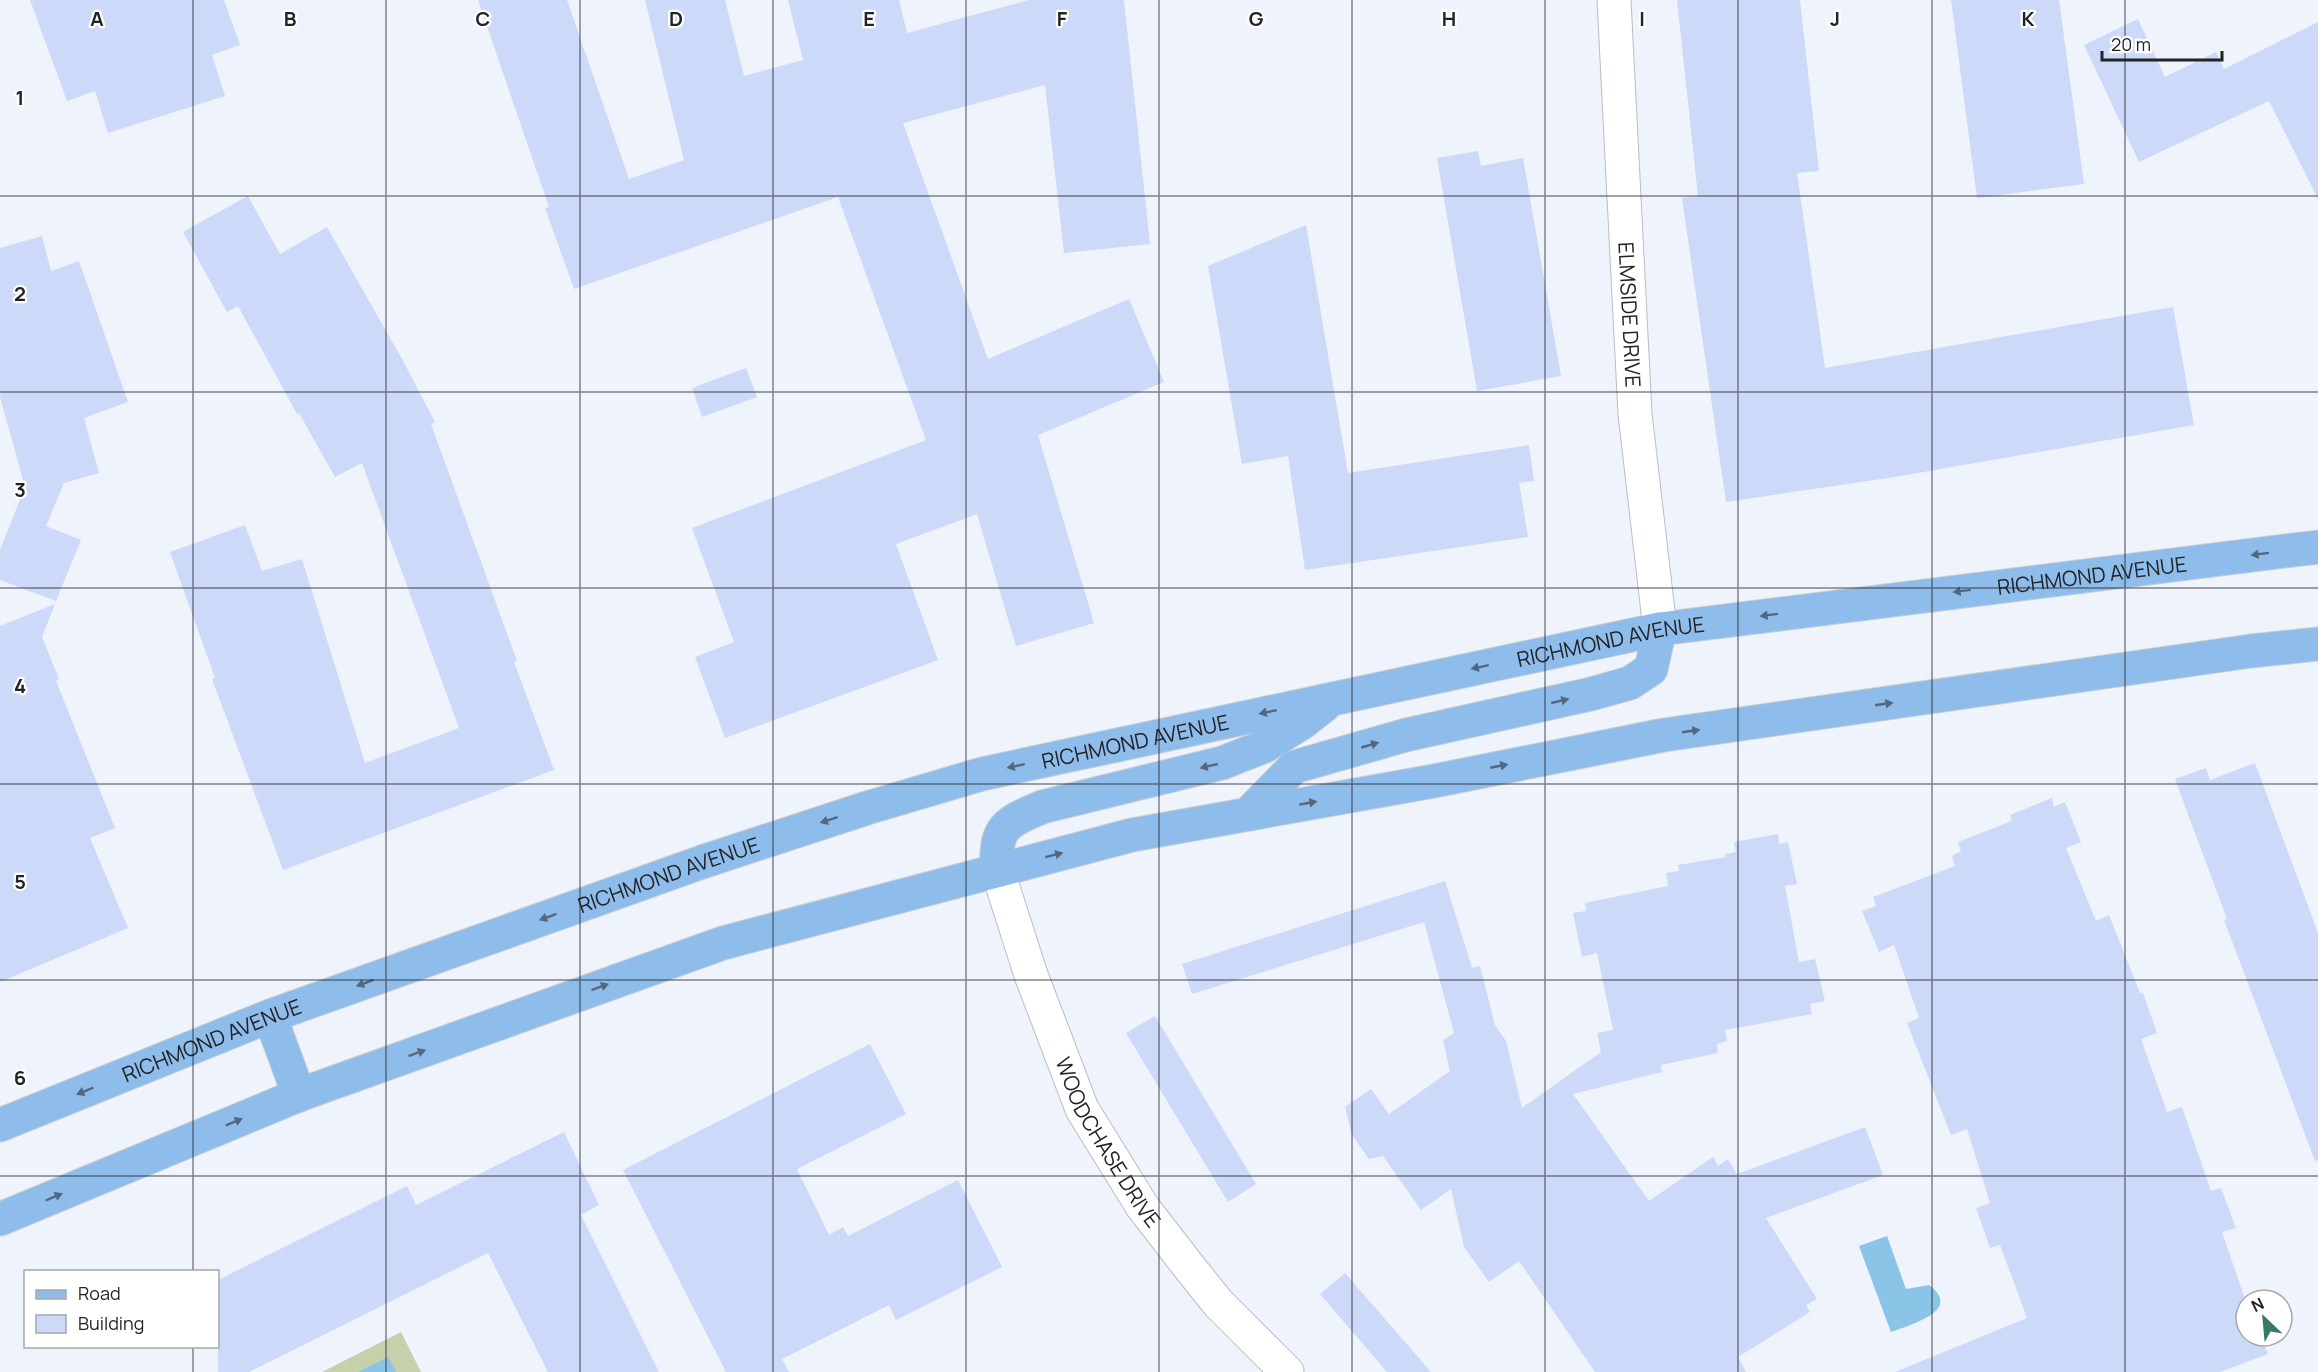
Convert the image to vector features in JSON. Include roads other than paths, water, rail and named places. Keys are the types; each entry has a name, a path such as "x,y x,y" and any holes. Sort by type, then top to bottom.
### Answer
{"main road":[{"name":"RICHMOND AVENUE","path":"0,1125 270,1016 702,862 867,808 982,774 1660,629 2318,547"},
{"path":"1250,812 1294,767 1406,735 1591,694 1630,683 1652,669 1660,629"},
{"path":"0,1219 299,1095 723,943 1132,835 1250,812 1434,781 1664,735 2251,651 2318,644"},
{"path":"997,869 996,844 1001,832 1016,818 1042,807 1222,763 1265,746 1302,723 1332,698"},
{"path":"270,1016 299,1095"}],"street":[{"name":"ELMSIDE DRIVE","path":"1614,0 1635,414 1660,629"},
{"name":"WOODCHASE DRIVE","path":"997,869 1031,975 1082,1109 1142,1206 1190,1268 1218,1303 1287,1372"}],"water":[{"path":"1887,1236 1906,1289 1929,1285 1938,1294 1940,1302 1930,1316 1891,1332 1859,1246"},
{"path":"388,1357 396,1372 358,1372"}]}
